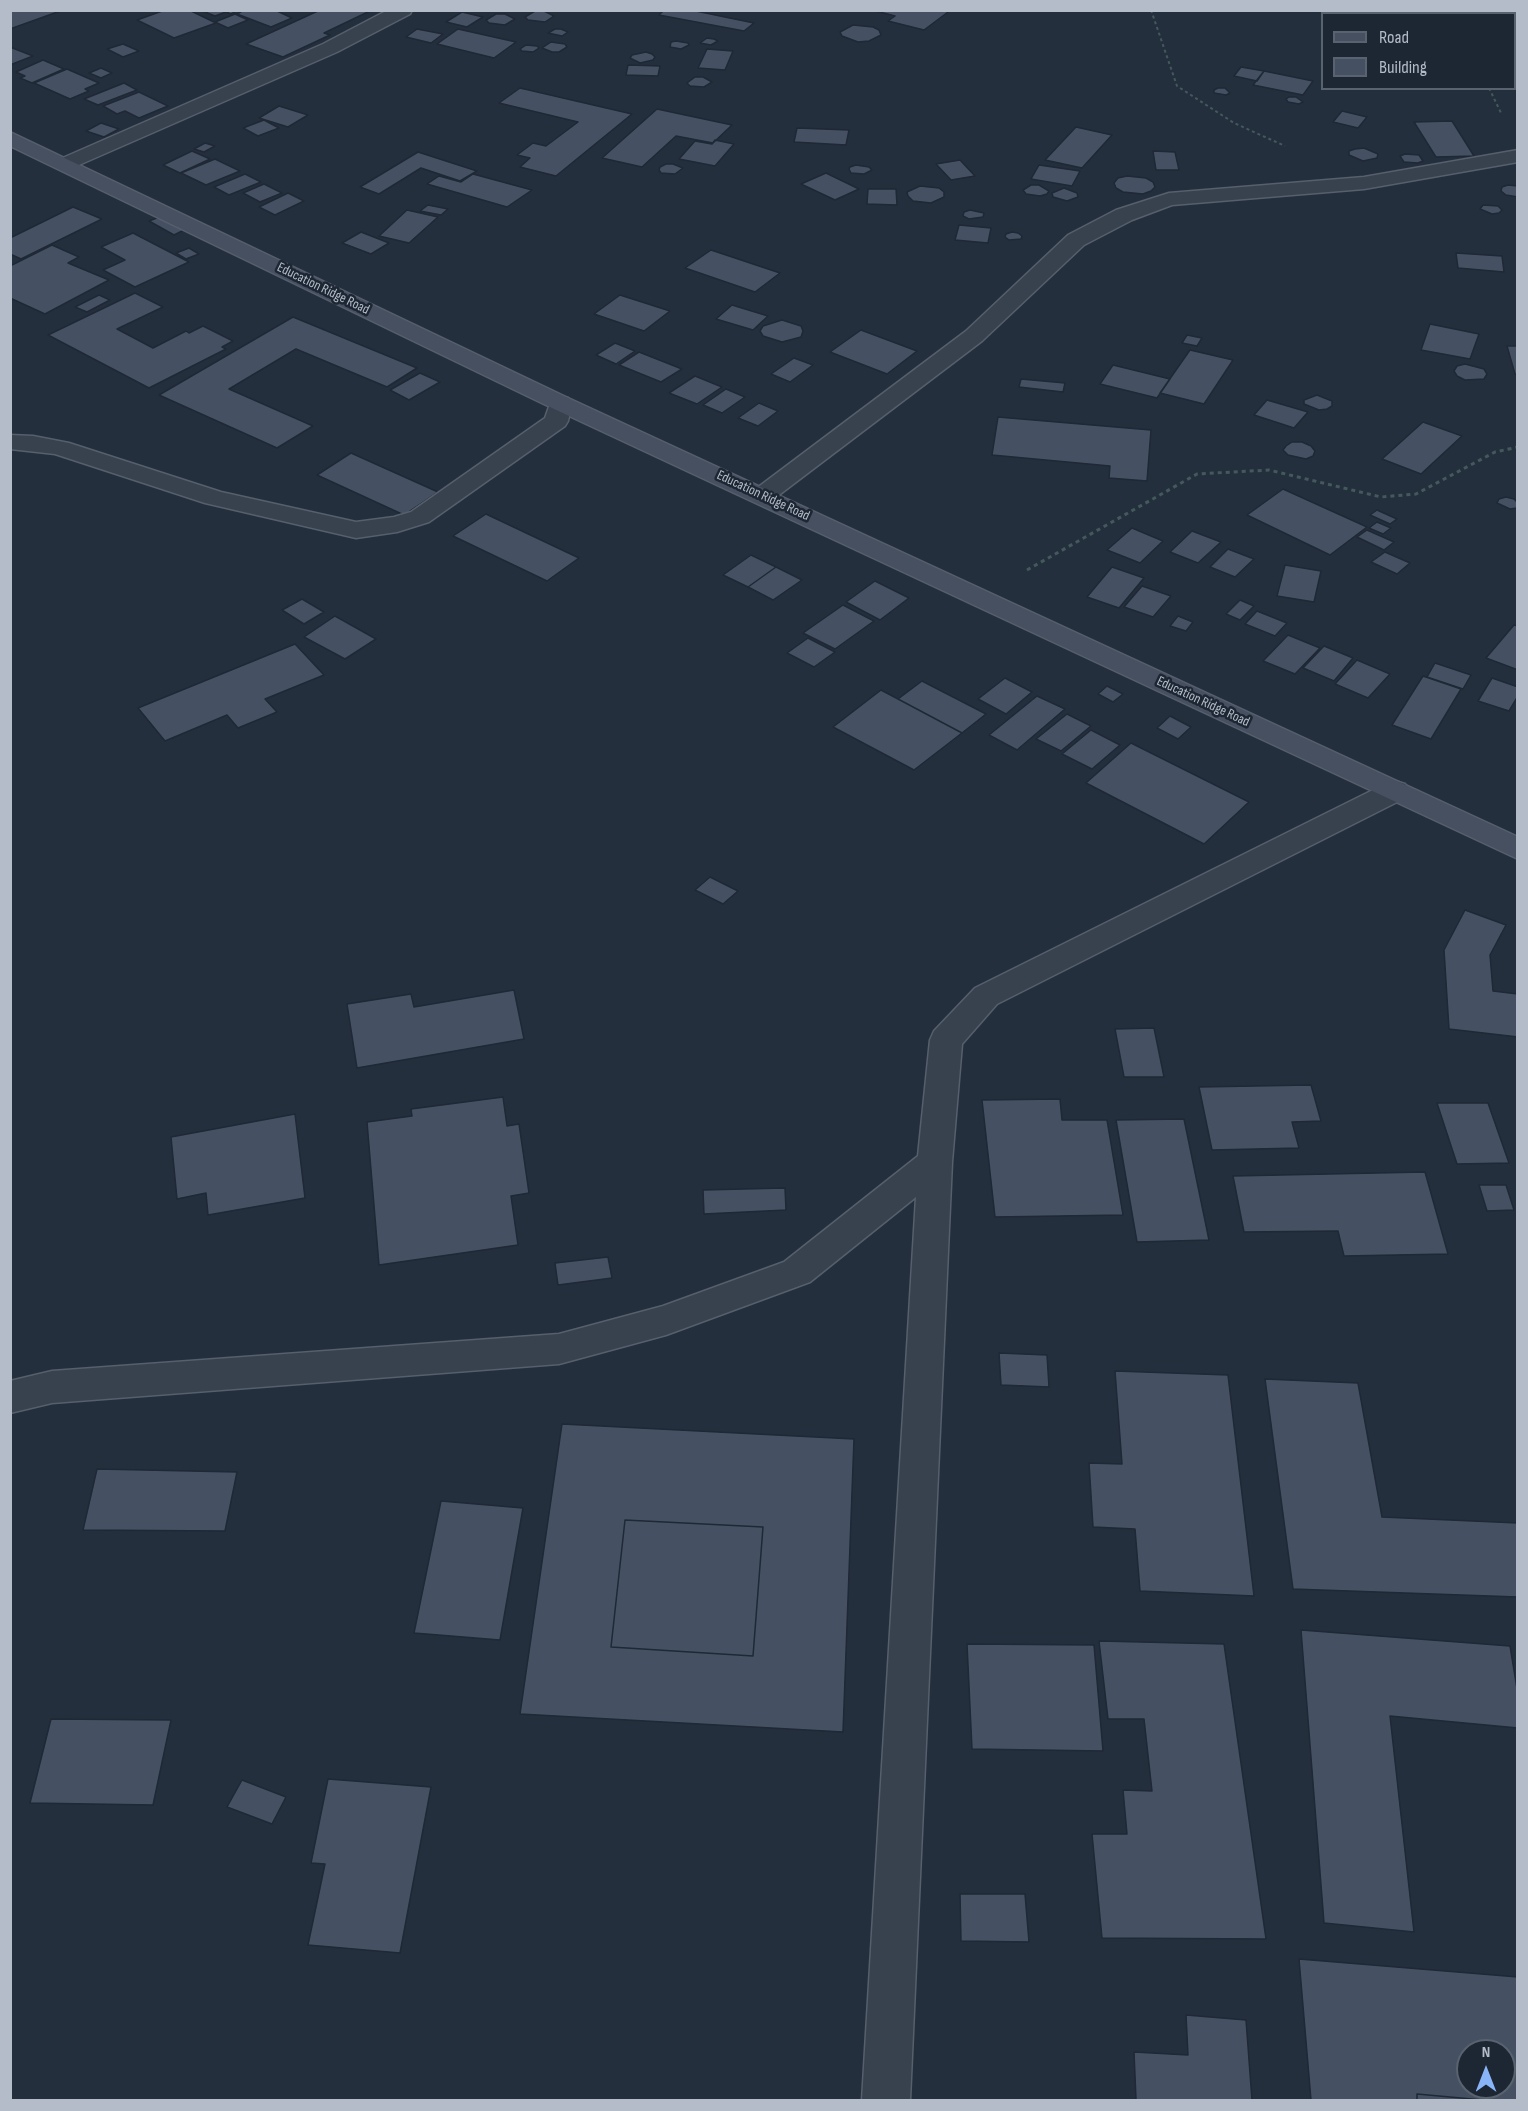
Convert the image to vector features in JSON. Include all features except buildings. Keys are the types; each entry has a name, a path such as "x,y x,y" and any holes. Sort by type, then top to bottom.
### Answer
{"main road":[{"name":"Education Ridge Road","path":"10,138 560,403 1518,849"}],"street":[{"path":"65,164 330,48 403,10"},
{"path":"762,496 974,336 1076,240 1124,215 1169,199 1364,183 1518,156"},
{"path":"10,442 60,448 214,498 356,530 420,518 556,421 560,403"},
{"path":"886,2100 935,1162 946,1040 986,996 1395,791"},
{"path":"10,1397 52,1388 559,1349 666,1320 797,1272 935,1162"}],"path":[{"path":"1151,10 1177,86 1234,123 1288,148"},
{"path":"1490,90 1505,123"},
{"path":"980,598 1197,474 1269,470 1381,497 1416,494 1495,452 1518,447"}]}
